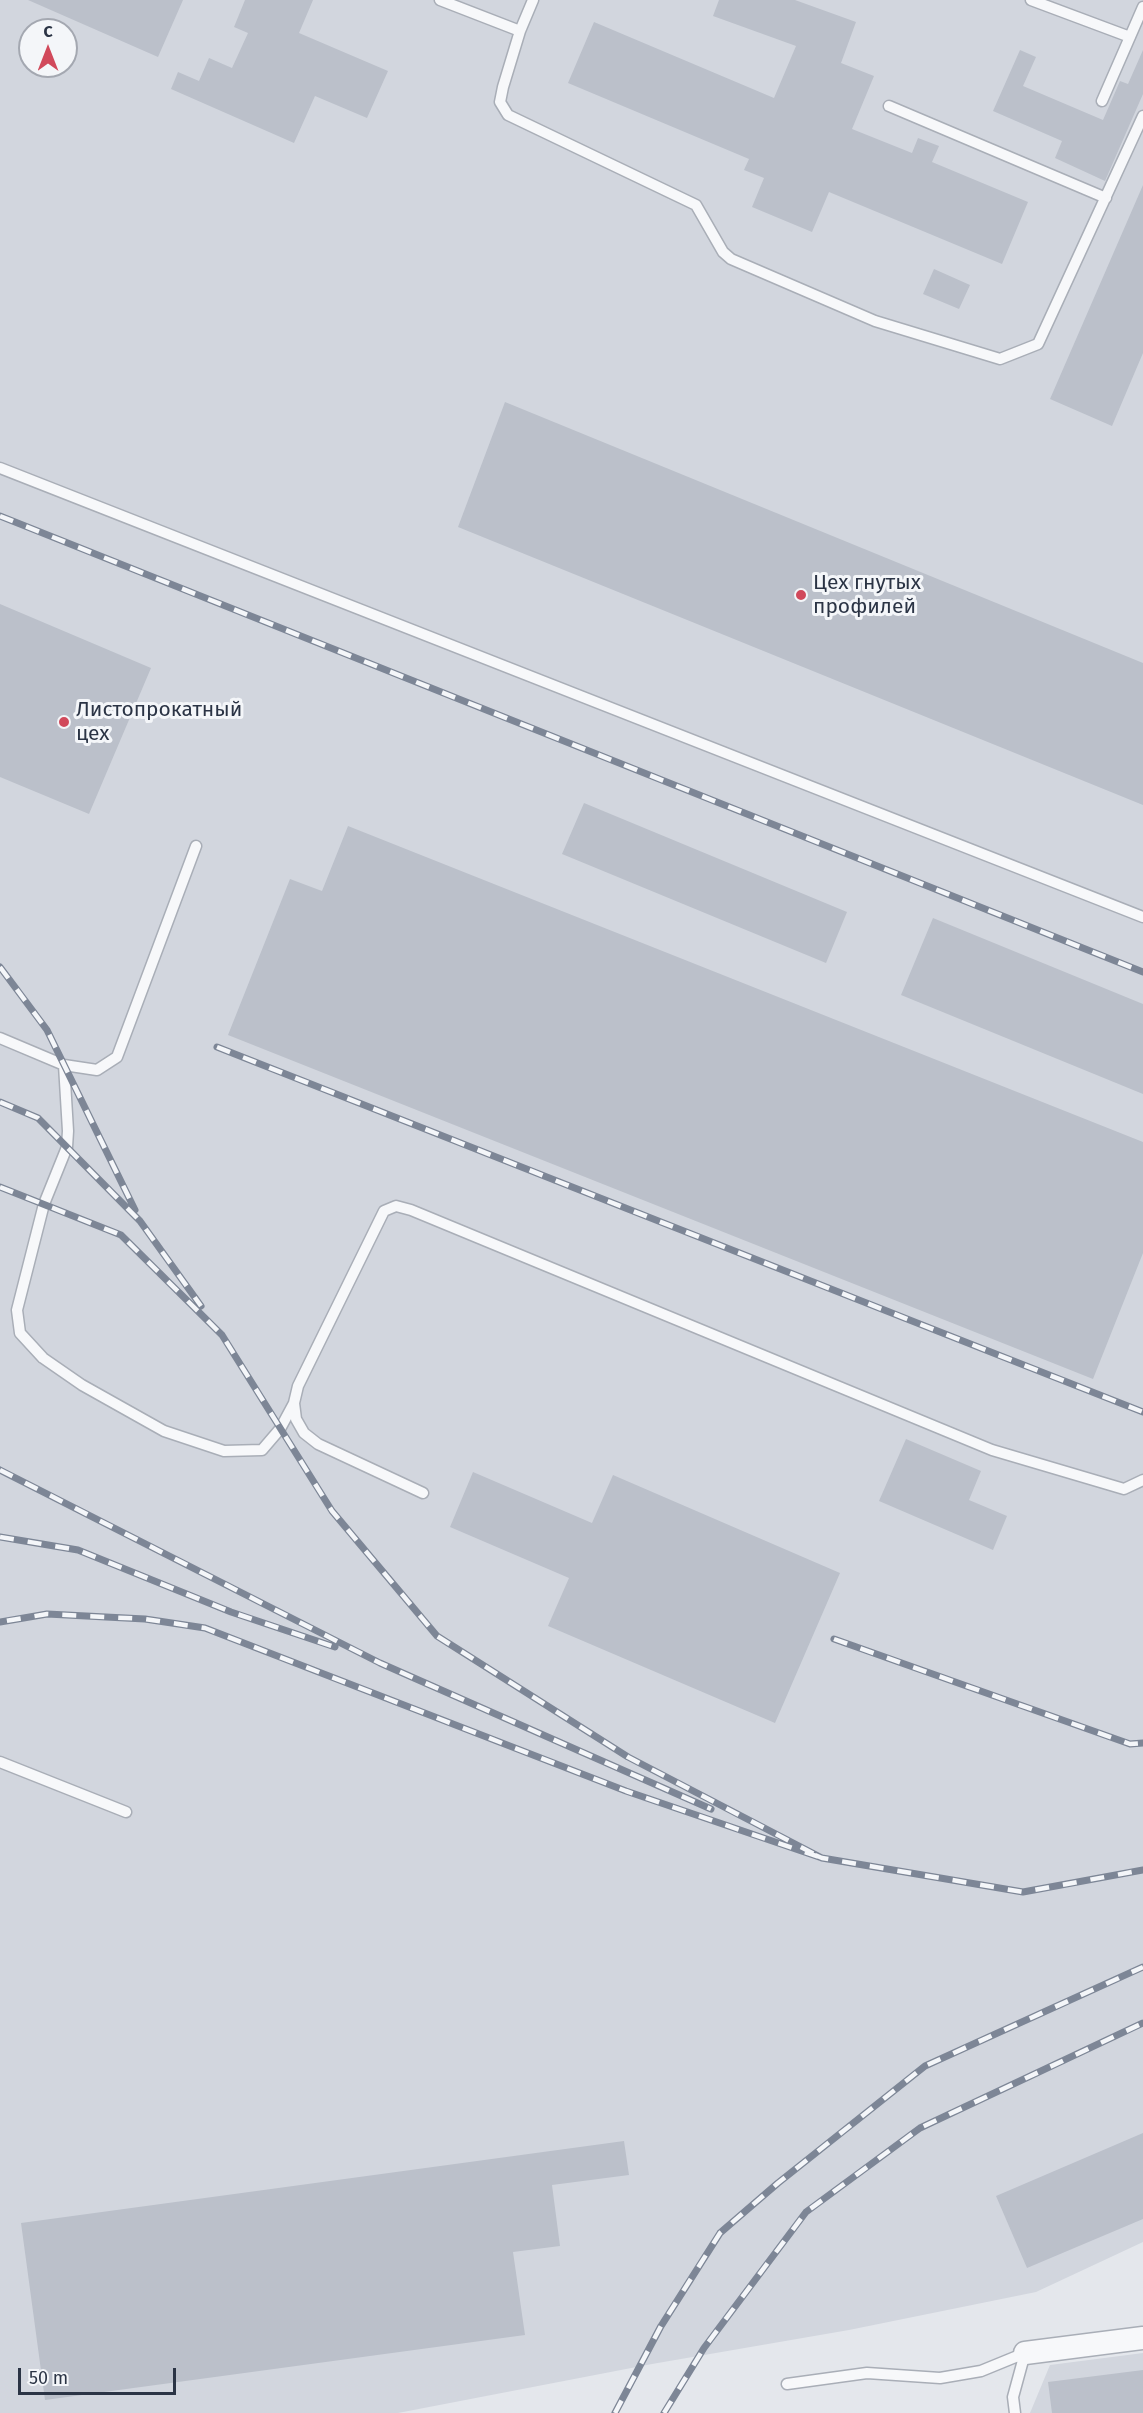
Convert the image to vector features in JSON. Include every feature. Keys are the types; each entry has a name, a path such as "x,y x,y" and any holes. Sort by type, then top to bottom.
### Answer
{"street":[{"path":"1025,2353 1143,2338"}],"lane":[{"path":"440,0 520,31"},
{"path":"533,0 520,31 503,87 501,102 508,115 696,205 723,252 731,259 875,321 1000,359 1038,344 1143,116"},
{"path":"1031,0 1130,37"},
{"path":"1102,101 1143,7"},
{"path":"889,106 1106,198"},
{"path":"0,468 1143,917"},
{"path":"0,1038 64,1065 97,1070 117,1057 196,846"},
{"path":"64,1065 67,1147 44,1204 17,1310 20,1333 43,1358 82,1385 164,1431 224,1451 262,1450 280,1429 294,1403 298,1386 384,1211 396,1206 411,1210 992,1450 1124,1489 1143,1480"},
{"path":"294,1403 296,1419 304,1434 318,1444 423,1493"},
{"path":"0,1762 126,1812"},
{"path":"787,2384 867,2373 940,2378 981,2372 1025,2353"},
{"path":"1015,2413 1013,2397 1025,2353"}],"shaded area":[{"path":"0,0 1143,0 1143,2242 1036,2292 849,2330 652,2364 398,2413 0,2413"},
{"path":"1143,2353 1143,2413 1030,2413 1050,2365"}],"building":[{"path":"28,0 183,0 158,57 78,22 78,18 69,18"},
{"path":"245,0 313,0 299,33 388,71 367,118 315,96 294,143 171,89 178,72 199,81 209,58 232,68 248,33 234,27"},
{"path":"719,0 795,0 856,22 841,63 874,76 852,129 912,153 918,138 939,146 932,162 1028,202 1002,264 829,192 812,232 752,207 764,178 744,170 749,159 568,83 594,22 774,98 796,46 713,16"},
{"path":"1020,50 1036,57 1023,86 1103,120 1120,81 1128,84 1143,50 1143,94 1105,181 1055,158 1062,141 993,111"},
{"path":"1143,185 1143,353 1112,426 1050,399"},
{"path":"934,269 970,285 959,309 923,294"},
{"name":"Цех гнутых профилей","path":"505,402 1143,663 1143,805 458,527"},
{"name":"Листопрокатный цех","path":"0,604 151,668 89,814 0,777"},
{"path":"584,803 847,912 826,963 562,854"},
{"path":"348,826 1143,1142 1143,1253 1093,1379 228,1035 290,879 322,891"},
{"path":"933,918 1143,1004 1143,1094 901,995"},
{"path":"906,1439 981,1471 969,1500 1007,1516 993,1550 879,1501"},
{"path":"473,1472 592,1523 613,1475 840,1573 775,1723 548,1626 569,1578 450,1527"},
{"path":"1143,2133 1143,2219 1027,2268 996,2196"},
{"path":"624,2141 629,2175 552,2185 560,2246 513,2252 525,2335 45,2400 21,2223"},
{"path":"1143,2370 1143,2413 1052,2413 1048,2382"}],"railway":[{"path":"0,516 1143,972"},
{"path":"0,967 47,1030 135,1210"},
{"path":"217,1047 1143,1412"},
{"path":"0,1102 38,1118 140,1221 201,1306"},
{"path":"0,1187 121,1235 222,1335 332,1511 437,1636 628,1757 822,1858 626,1791 205,1628 145,1619 47,1614 0,1622"},
{"path":"0,1470 380,1663 711,1809"},
{"path":"0,1537 78,1550 231,1612 335,1647"},
{"path":"834,1639 1130,1744 1143,1743"},
{"path":"815,1855 1023,1892 1143,1870"},
{"path":"615,2413 661,2326 720,2233 778,2183 925,2066 1143,1967"},
{"path":"664,2413 704,2348 806,2212 920,2128 1143,2023"}],"place":[{"name":"Цех гнутых профилей","path":"801,595"},
{"name":"Листопрокатный цех","path":"64,722"}]}
